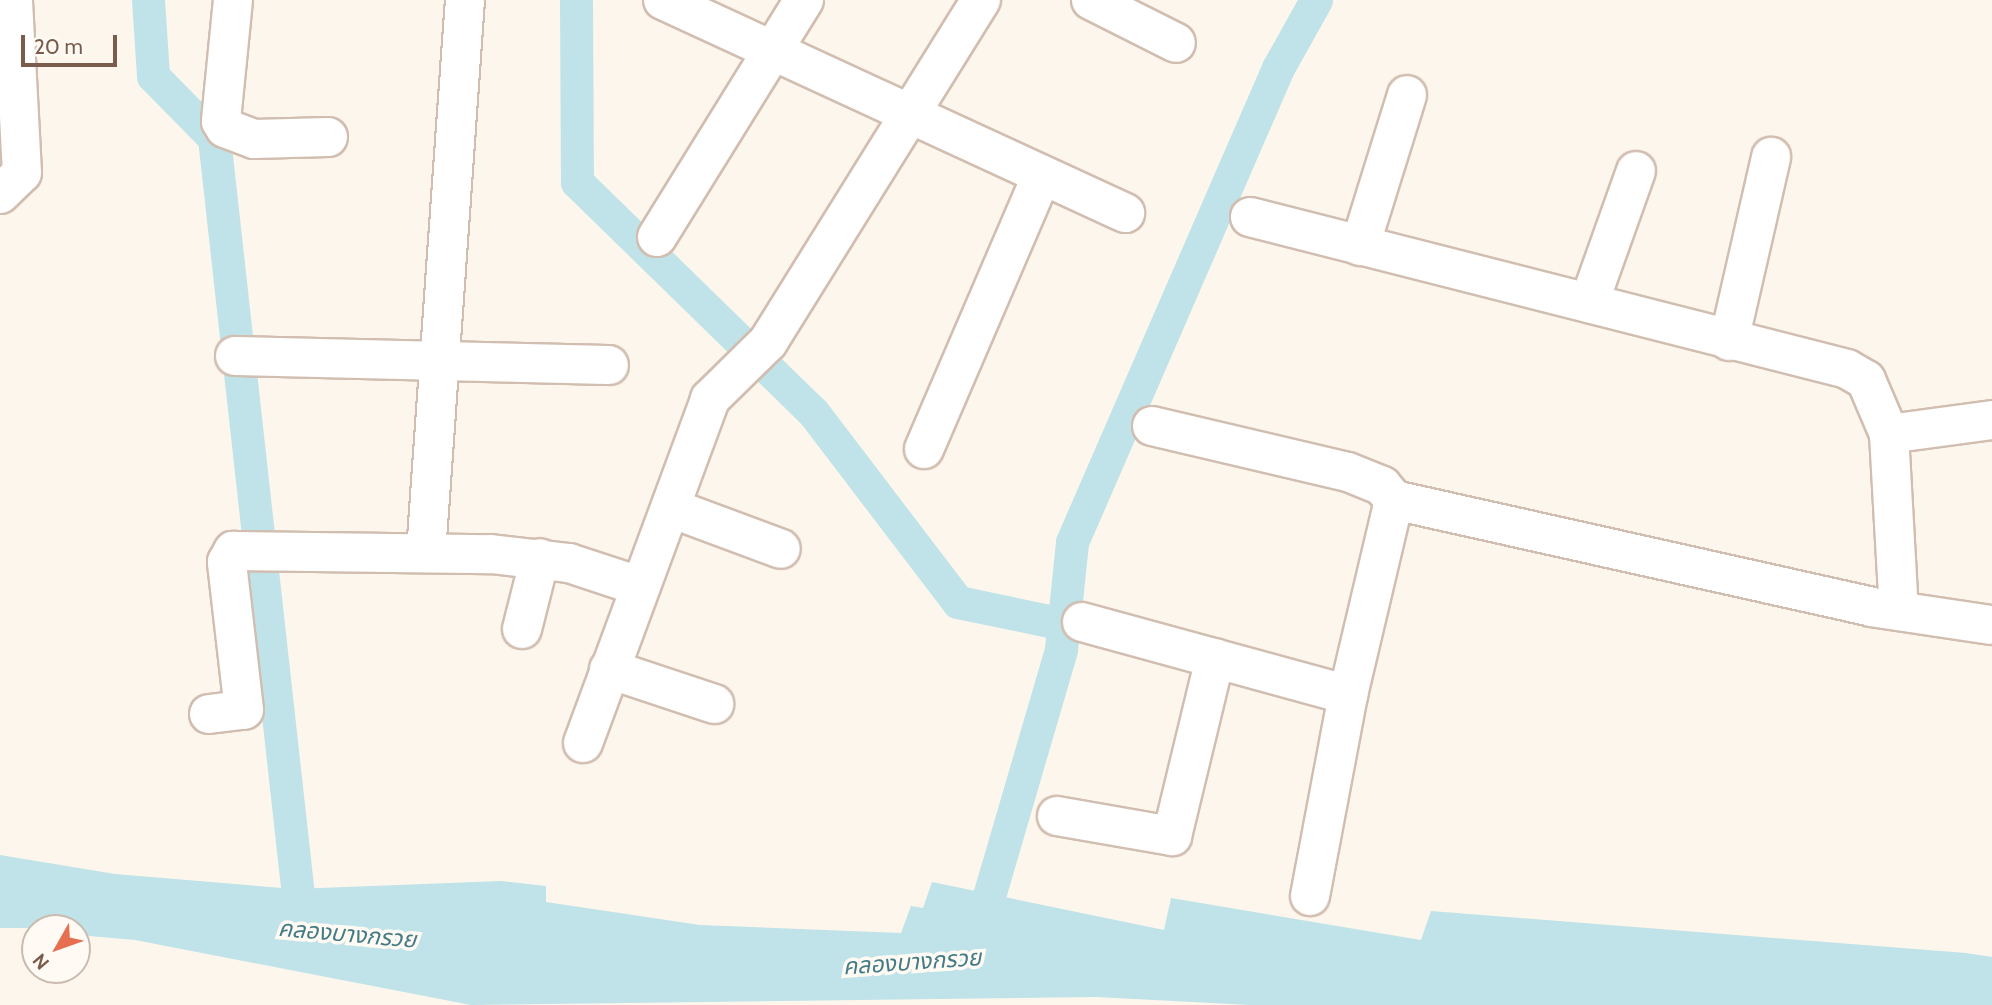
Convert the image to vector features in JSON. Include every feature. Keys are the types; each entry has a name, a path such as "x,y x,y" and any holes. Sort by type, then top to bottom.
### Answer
{"street":[{"path":"0,194 22,173 10,140 13,0"},
{"path":"233,0 225,128 254,139 328,137"},
{"path":"426,553 444,361 465,0"},
{"path":"663,0 775,49 1125,213"},
{"path":"657,237 804,0"},
{"path":"583,743 710,400 744,365 981,0"},
{"path":"1091,0 1176,43"},
{"path":"1360,246 1407,95"},
{"path":"1729,341 1771,157"},
{"path":"1589,303 1636,171"},
{"path":"924,449 1042,175"},
{"path":"1250,217 1847,369 1876,394 1889,434 1899,611"},
{"path":"235,356 609,365"},
{"path":"1889,434 1984,421"},
{"path":"1152,426 1348,472 1382,486 1394,500 1899,611 1991,625"},
{"path":"1310,896 1348,695 1394,500"},
{"path":"671,508 781,549"},
{"path":"209,714 244,710 227,562 244,551 426,553 540,558 639,586"},
{"path":"522,629 540,558"},
{"path":"1083,622 1348,695"},
{"path":"1057,816 1172,836 1215,658"},
{"path":"610,669 714,704"}],"water":[{"name":"คลองบางกรวย","path":"0,855 115,874 294,889 501,881 546,886 546,902 700,925 901,933 911,906 923,908 932,882 1164,930 1171,898 1421,940 1431,911 1966,953 1992,957 1992,1005 1250,1005 1096,997 471,1005 135,940 91,936 91,914 21,914 21,928 0,928"}],"waterway":[{"name":"คลองบางกรวย","path":"148,0 153,76 214,138 302,931"},
{"path":"576,0 577,182 813,412 958,602 1063,624"},
{"name":"คลองบางกรวย","path":"977,937 1061,649 1072,542 1278,68 1316,0"}]}
